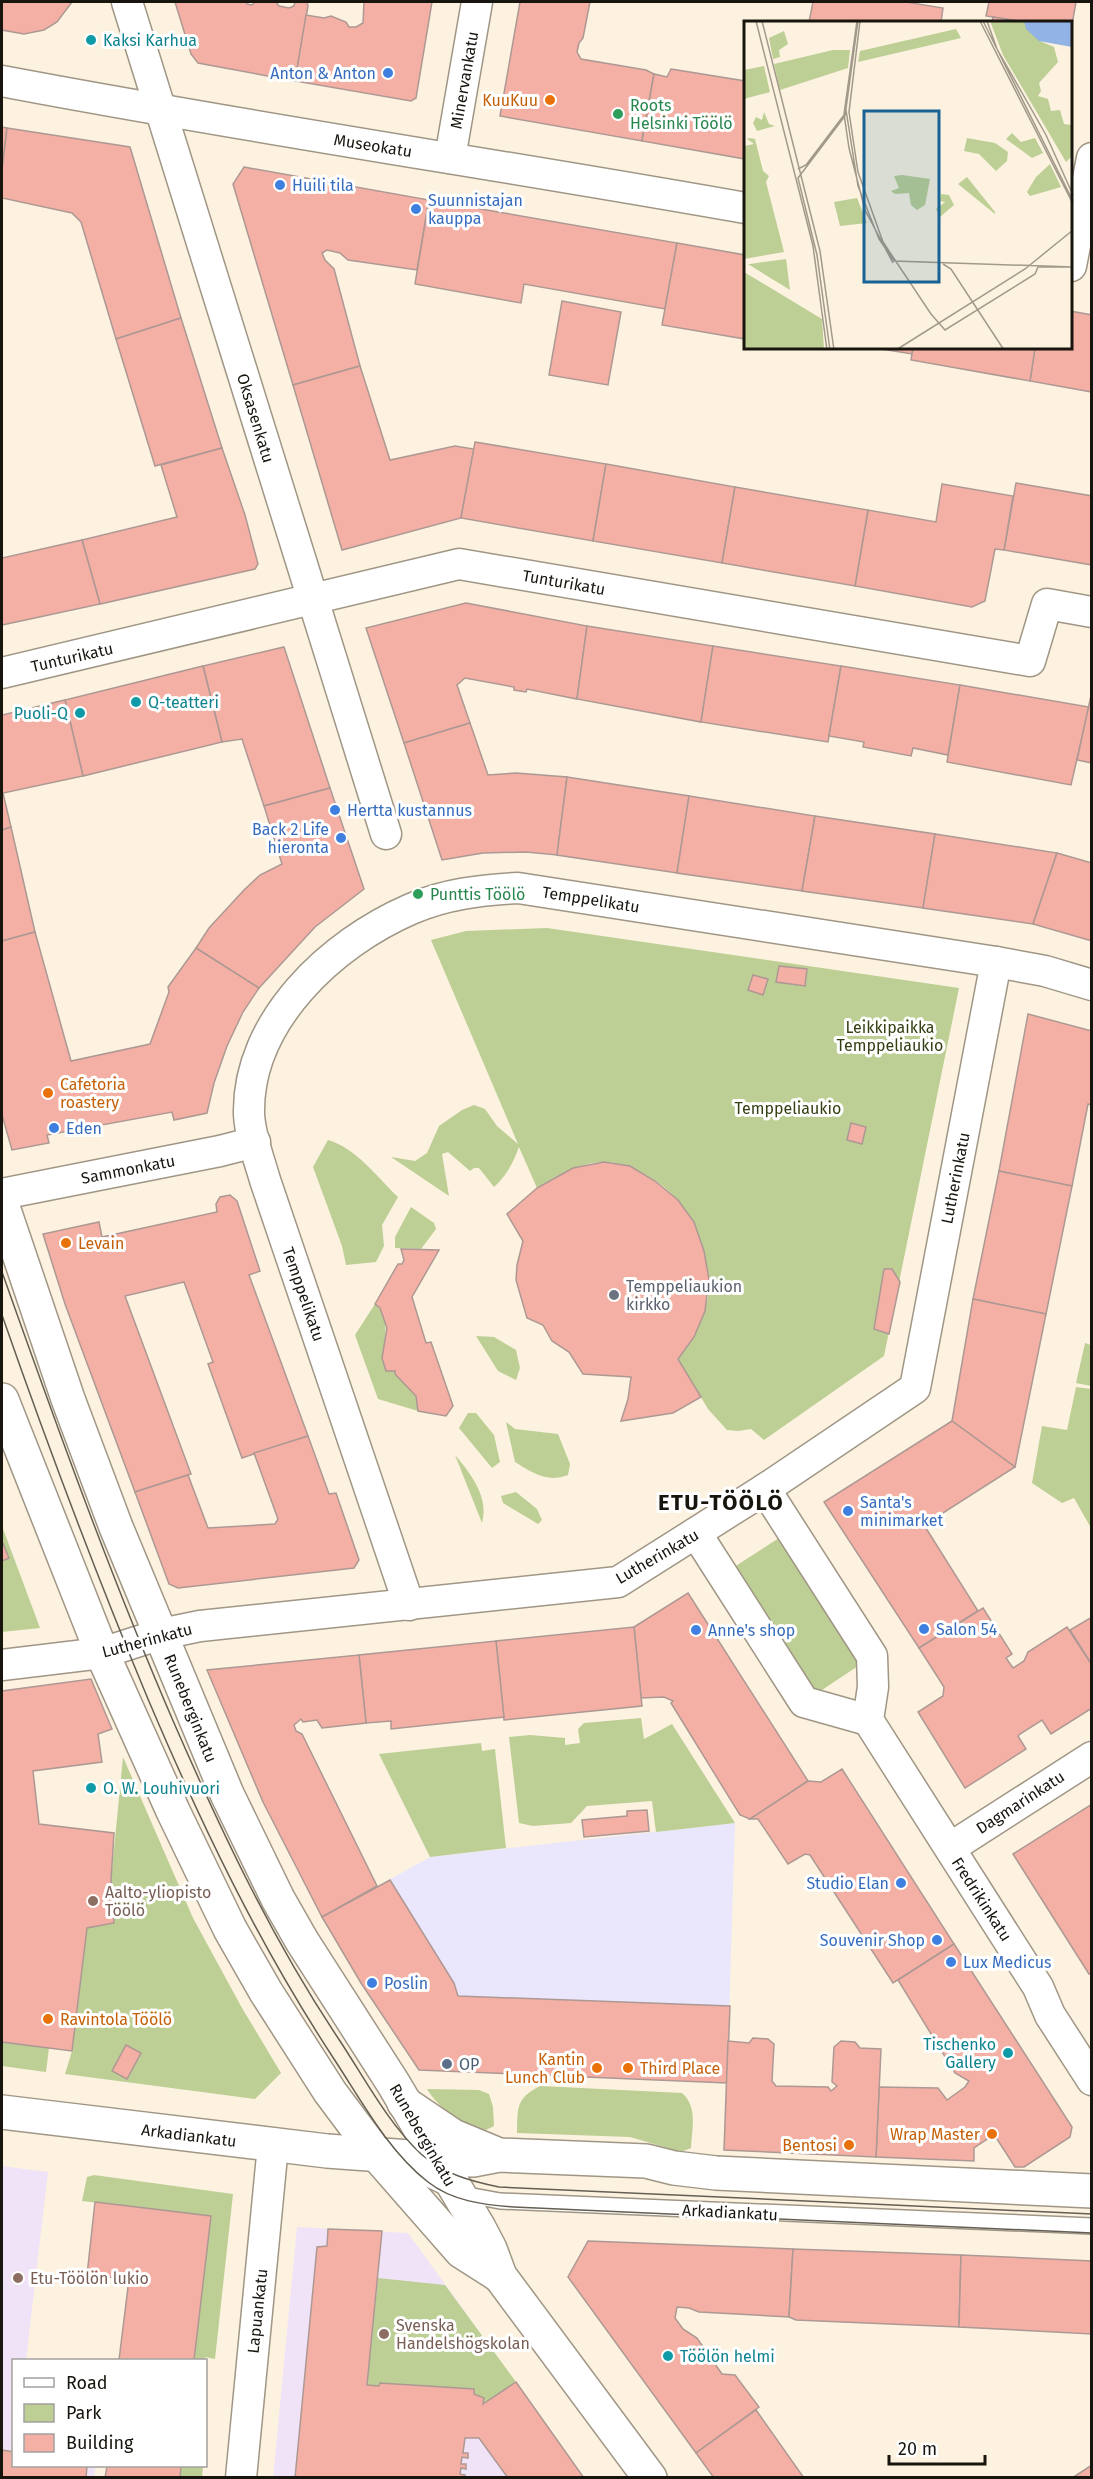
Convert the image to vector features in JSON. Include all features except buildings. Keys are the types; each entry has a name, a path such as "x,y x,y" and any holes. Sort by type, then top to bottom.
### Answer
{"main road":[{"name":"Runeberginkatu","path":"2,1204 68,1399 116,1527 227,1794 278,1899 438,2159 490,2248 500,2276 650,2478"},
{"name":"Runeberginkatu","path":"2,1400 102,1653 173,1811 230,1929 266,1992 315,2069 377,2155 460,2251 500,2276"},
{"path":"404,2103 453,2136 499,2155"},
{"name":"Arkadiankatu","path":"2,2112 273,2145 377,2155 473,2160 499,2155 646,2161 674,2168 716,2172 1077,2190"},
{"path":"1077,2190 1079,2181 1092,2167"}],"street":[{"name":"Oksasenkatu","path":"127,2 386,834"},
{"name":"Minervankatu","path":"450,158 477,2"},
{"name":"Museokatu","path":"2,81 160,110 744,208"},
{"path":"1072,261 1092,158"},
{"path":"1072,266 1092,269"},
{"name":"Tunturikatu","path":"2,674 459,564 1030,661 1047,604 1092,612"},
{"name":"Temppelikatu","path":"410,1605 265,1180 249,1115 251,1088 273,1028 294,995 322,966 359,936 412,908 469,891 518,888 996,962 1045,971 1092,985"},
{"name":"Lutherinkatu","path":"2,1665 102,1653 161,1634 200,1626 618,1582 765,1489 915,1388 996,962"},
{"name":"Sammonkatu","path":"2,1194 255,1142"},
{"path":"696,1533 804,1702 868,1720 873,1687 872,1656 765,1489"},
{"name":"Fredrikinkatu","path":"868,1720 1038,1986 1050,2015 1092,2080"},
{"name":"Dagmarinkatu","path":"950,1848 1092,1757"},
{"name":"Lapuankatu","path":"241,2478 273,2145"}],"lane":[{"name":"Arkadiankatu","path":"377,2155 457,2193 500,2201 1092,2226"}],"shaded area":[{"path":"735,1823 727,2083 419,2070 361,1983 322,1917 430,1857"},
{"name":"Etu-Töölön lukio","path":"2,2166 48,2172 26,2359 12,2359 12,2467 96,2467 94,2477 2,2478"},
{"name":"Svenska Handelshögskolan","path":"297,2227 408,2233 584,2477 273,2478"}],"green space":[{"name":"Temppeliaukio","path":"547,928 959,988 884,1356 764,1440 751,1429 727,1430 708,1409 678,1359 701,1322 707,1301 709,1279 702,1249 687,1214 677,1199 662,1185 634,1169 605,1162 578,1167 537,1188 519,1147 503,1178 494,1187 479,1168 470,1171 448,1152 442,1154 449,1196 391,1157 415,1161 427,1153 439,1126 462,1110 474,1105 485,1109 497,1126 518,1144 431,940 466,931"},
{"path":"328,1140 357,1156 398,1197 382,1225 384,1246 376,1262 346,1265 342,1246 313,1167"},
{"path":"411,1207 434,1223 436,1229 421,1249 395,1248 395,1237"},
{"path":"375,1304 381,1311 386,1327 384,1362 386,1370 395,1371 395,1374 416,1396 418,1411 378,1399 355,1335"},
{"path":"476,1336 494,1337 516,1350 520,1368 516,1380 498,1371"},
{"path":"1085,1343 1091,1345 1091,1386 1076,1383"},
{"path":"1076,1387 1091,1389 1091,1528 1074,1498 1062,1503 1032,1483 1042,1426 1067,1430"},
{"path":"468,1413 476,1413 494,1435 500,1462 492,1468 459,1428"},
{"path":"506,1422 515,1429 558,1434 570,1464 568,1475 547,1477 534,1473 515,1462"},
{"path":"455,1455 467,1470 481,1495 484,1513 482,1523"},
{"path":"516,1492 537,1509 542,1520 538,1524 503,1503 501,1496"},
{"path":"2,1526 40,1628 2,1632"},
{"path":"779,1538 861,1664 813,1696 731,1569"},
{"path":"641,1718 644,1739 672,1724 735,1823 656,1832 652,1801 587,1806 571,1823 533,1826 519,1823 509,1737 530,1735 565,1738 565,1745 580,1743 578,1729 584,1723"},
{"path":"481,1743 482,1751 495,1749 506,1848 430,1857 379,1754"},
{"path":"123,1757 193,1918 242,2008 281,2073 255,2099 65,2074 72,2051 87,1928 114,1922 111,1880"},
{"path":"2,2042 49,2048 46,2072 2,2066"},
{"path":"540,2086 682,2093 692,2112 691,2148 681,2152 630,2137 517,2133 522,2100"},
{"path":"427,2089 479,2090 489,2094 493,2107 494,2126 486,2130 461,2121 445,2110"},
{"path":"94,2175 233,2194 215,2359 205,2357 205,2359 194,2359 210,2216 82,2201 87,2177"},
{"path":"378,2278 445,2285 516,2382 483,2404 484,2398 474,2394 473,2389 367,2385"},
{"path":"181,2467 203,2467 202,2477 180,2478"}],"tram line":[{"path":"2,1272 63,1442 128,1611 174,1723 230,1846 271,1925 316,2003 387,2115 421,2154 439,2167 458,2176 499,2187 1092,2214"},
{"path":"2,1315 109,1604 168,1746 233,1883 280,1972 365,2108 400,2155 428,2182 458,2198 503,2206 1092,2233"}],"place":[{"name":"Kaksi Karhua","path":"91,40"},
{"name":"Anton & Anton","path":"388,73"},
{"name":"KuuKuu","path":"550,100"},
{"name":"Roots Helsinki Töölö","path":"618,114"},
{"name":"Huili tila","path":"280,185"},
{"name":"Suunnistajan kauppa","path":"416,209"},
{"name":"Q-teatteri","path":"136,702"},
{"name":"Puoli-Q","path":"80,713"},
{"name":"Hertta kustannus","path":"335,810"},
{"name":"Back 2 Life hieronta","path":"341,838"},
{"name":"Punttis Töölö","path":"418,894"},
{"name":"Cafetoria roastery","path":"48,1093"},
{"name":"Eden","path":"54,1128"},
{"name":"Levain","path":"66,1243"},
{"name":"Temppeliaukion kirkko","path":"614,1295"},
{"name":"Santa's minimarket","path":"848,1511"},
{"name":"Salon 54","path":"924,1629"},
{"name":"Anne's shop","path":"696,1630"},
{"name":"O. W. Louhivuori","path":"91,1788"},
{"name":"Studio Elan","path":"901,1883"},
{"name":"Aalto-yliopisto Töölö","path":"93,1901"},
{"name":"Souvenir Shop","path":"937,1940"},
{"name":"Lux Medicus","path":"951,1962"},
{"name":"Poslin","path":"372,1983"},
{"name":"Ravintola Töölö","path":"48,2019"},
{"name":"Tischenko Gallery","path":"1008,2053"},
{"name":"OP","path":"447,2064"},
{"name":"Kantin Lunch Club","path":"597,2068"},
{"name":"Third Place","path":"628,2068"},
{"name":"Wrap Master","path":"992,2134"},
{"name":"Bentosi","path":"849,2145"},
{"name":"Etu-Töölön lukio","path":"18,2278"},
{"name":"Svenska Handelshögskolan","path":"384,2334"},
{"name":"Töölön helmi","path":"668,2356"}],"district":[{"name":"ETU-TÖÖLÖ","path":"721,1502"}],"park label":[{"name":"Leikkipaikka Temppeliaukio","path":"890,1036"}]}
